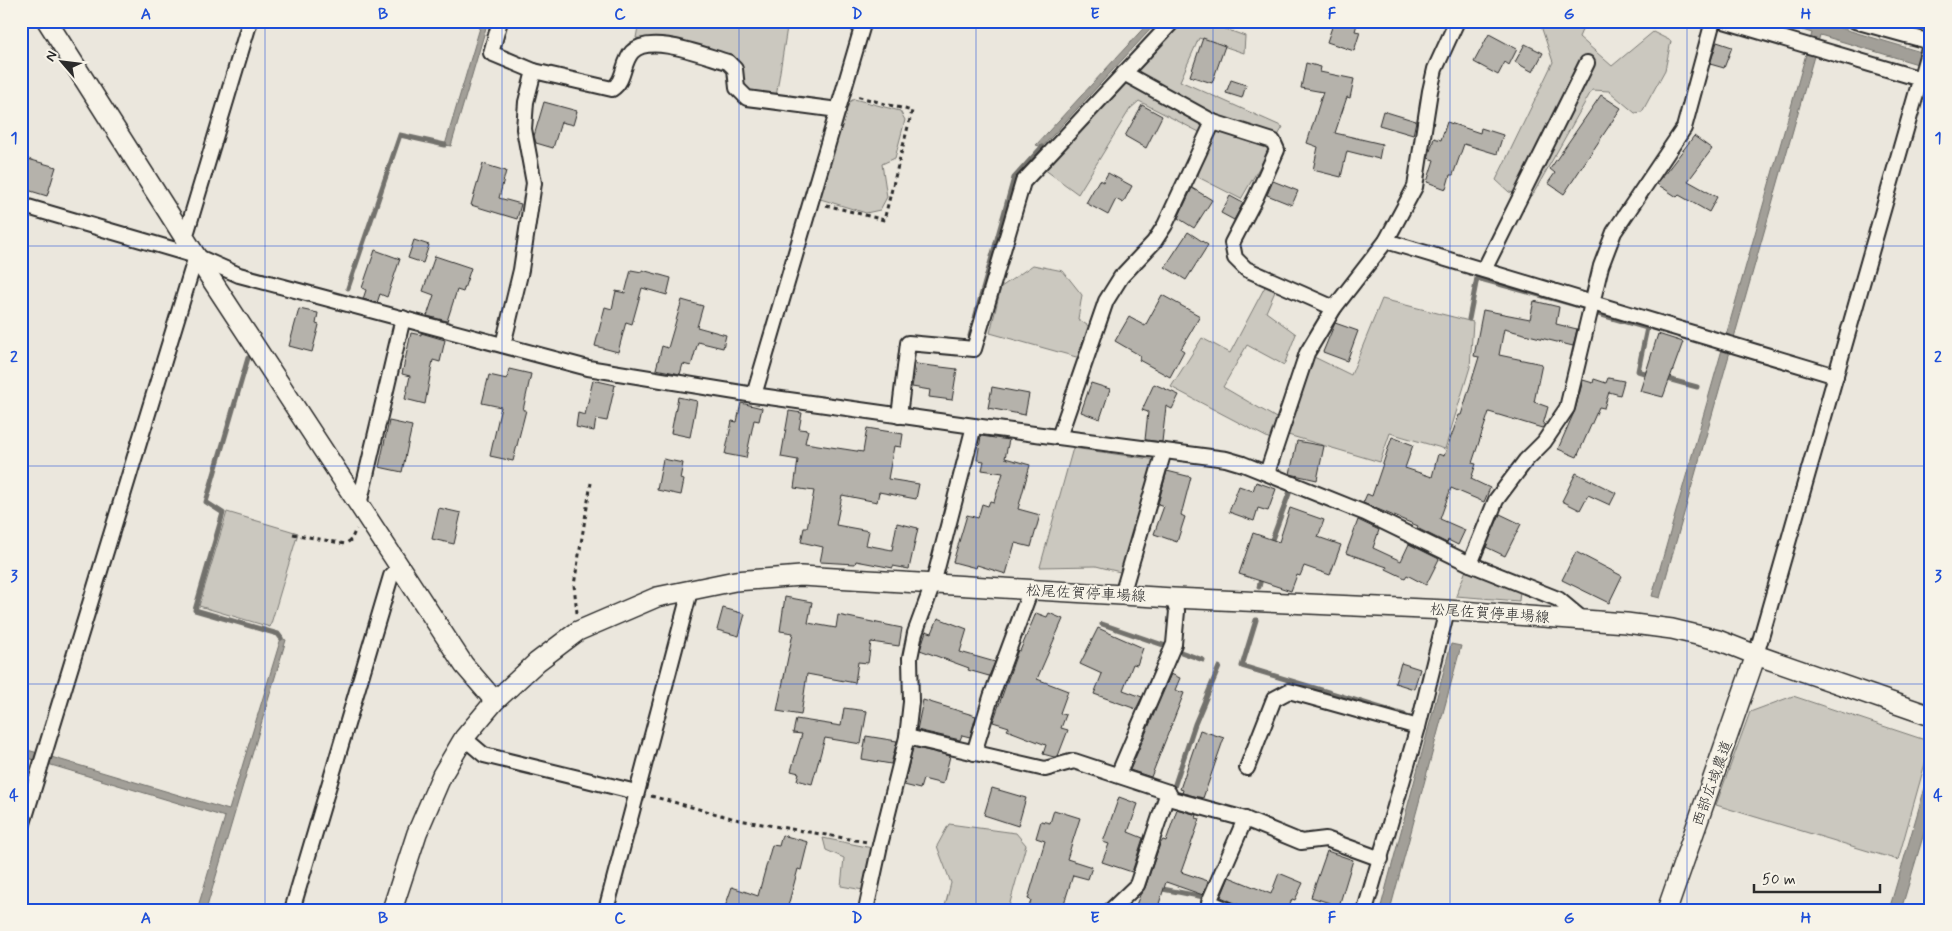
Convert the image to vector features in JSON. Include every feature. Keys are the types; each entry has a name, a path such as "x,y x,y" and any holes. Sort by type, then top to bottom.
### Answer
{"main road":[{"path":"47,21 196,256 464,666 495,701"},
{"name":"松尾佐賀停車場線","path":"392,910 420,825 442,775 464,738 495,701 537,662 578,632 658,597 735,581 801,576 1173,598 1447,610 1582,619 1672,628 1718,640 1931,716"},
{"name":"西部広域農道","path":"1667,910 1756,655"}],"street":[{"path":"186,238 250,21"},
{"path":"500,21 491,53 534,71 612,89 618,85 631,53 644,45 671,46 728,62 735,69 737,88 747,98 838,110"},
{"path":"754,396 864,21"},
{"path":"899,416 908,343 974,349 1023,182 1173,21"},
{"path":"1267,473 1306,353 1334,308 1386,241 1415,188 1435,69 1457,21"},
{"path":"1470,564 1496,500 1526,460 1544,442 1566,408 1601,266 1614,232 1684,128 1712,21"},
{"path":"1724,21 1804,45 1925,77"},
{"path":"1756,655 1836,376 1925,77 1930,45 1855,21"},
{"path":"1484,270 1588,64"},
{"path":"503,345 521,270 534,183 524,129 526,102 534,71"},
{"path":"1124,73 1213,122 1273,141 1277,150 1256,197 1232,243 1235,258 1246,269 1334,308"},
{"path":"1059,437 1106,301 1121,277 1154,242 1165,225 1213,122"},
{"path":"21,205 196,256 239,275 588,368 754,396 1226,459 1267,473 1365,513 1470,564 1558,599 1582,619"},
{"path":"1386,241 1836,376"},
{"path":"21,830 196,256"},
{"path":"360,505 403,318"},
{"path":"866,910 907,737 911,702 910,658 915,633 933,584 974,426"},
{"path":"1122,595 1164,451"},
{"path":"292,910 391,576 400,568"},
{"path":"974,753 991,697 1031,590"},
{"path":"606,910 690,591"},
{"path":"1118,774 1174,644 1177,611 1173,598"},
{"path":"1365,910 1418,727 1447,610"},
{"path":"1248,768 1274,699 1289,691 1418,727"},
{"path":"907,737 1045,769 1074,761 1118,774 1170,796 1245,819 1301,842 1326,839 1380,859"},
{"path":"464,738 484,755 636,792"},
{"path":"1111,910 1137,884 1170,796"},
{"path":"1228,910 1211,896 1245,819"}],"path":[{"path":"811,201 884,220 912,111 843,92"},
{"path":"578,632 574,585 591,483"},
{"path":"293,534 345,544 351,540 358,524 360,505"},
{"path":"636,792 739,820 880,845"}],"shaded area":[{"path":"482,21 488,21 451,146 445,145"},
{"path":"639,21 788,21 776,97 751,94 740,85 739,64 666,41 636,38"},
{"path":"1150,21 1158,21 1042,147 1036,145"},
{"path":"1183,21 1203,21 1245,36 1244,53 1199,38 1180,81 1283,127 1241,199 1198,177 1205,135 1139,101 1130,109 1078,194 1044,169"},
{"path":"1547,21 1586,21 1579,37 1612,66 1653,32 1671,41 1665,70 1642,112 1635,113 1609,91 1592,90 1532,196 1509,192 1496,180 1553,62 1542,29"},
{"path":"1774,21 1817,21 1931,55 1931,68 1820,35 1660,598 1652,596 1812,33"},
{"path":"854,99 900,111 905,120 895,158 882,164 887,197 880,210 866,213 817,198 846,104"},
{"path":"1033,265 1063,271 1082,295 1078,319 1093,329 1080,358 990,333 1001,287"},
{"path":"1267,283 1277,287 1266,312 1296,334 1284,365 1247,345 1223,387 1278,419 1272,440 1171,387 1202,338 1230,353"},
{"path":"1382,299 1473,322 1470,367 1445,449 1390,433 1380,462 1288,435 1314,357 1351,375"},
{"path":"1073,448 1157,460 1124,573 1096,566 1040,567"},
{"path":"227,512 298,533 270,627 199,606"},
{"path":"1466,570 1520,590 1519,601 1456,596"},
{"path":"281,638 286,640 206,910 197,910 225,817 21,756 21,748 229,810"},
{"path":"1451,644 1461,646 1390,910 1380,910"},
{"path":"1793,696 1931,742 1898,860 1716,805 1750,712"},
{"path":"1931,767 1931,810 1901,910 1889,910"},
{"path":"949,824 1016,833 1026,845 1008,910 944,910 951,883 937,846"},
{"path":"823,838 872,848 863,890 841,886 844,858 826,850"}],"building":[{"path":"1334,21 1358,21 1355,31 1360,32 1354,51 1327,42"},
{"path":"1489,34 1517,49 1509,65 1505,62 1498,75 1474,62"},
{"path":"1203,38 1225,46 1212,83 1190,76"},
{"path":"1717,42 1732,47 1724,68 1710,64"},
{"path":"1525,44 1543,53 1533,72 1515,62"},
{"path":"1306,63 1321,67 1320,72 1354,79 1350,98 1347,97 1335,133 1382,144 1379,159 1347,151 1341,177 1313,170 1318,147 1307,143 1323,92 1301,88"},
{"path":"1231,80 1246,85 1242,98 1226,93"},
{"path":"1601,95 1621,108 1564,194 1548,183 1555,173 1550,169"},
{"path":"544,102 577,111 573,125 561,122 553,148 536,143 534,136"},
{"path":"1142,105 1162,116 1146,148 1125,136"},
{"path":"1383,111 1416,121 1413,135 1379,125"},
{"path":"1447,122 1480,133 1481,128 1503,135 1497,154 1464,144 1446,189 1427,182 1434,160 1428,158 1434,138 1441,140"},
{"path":"1694,136 1712,149 1688,181 1717,197 1709,212 1679,195 1677,197 1657,184"},
{"path":"21,157 56,167 47,196 21,188"},
{"path":"483,164 506,171 499,198 521,204 517,219 471,205"},
{"path":"1108,173 1132,186 1123,203 1116,199 1108,215 1086,203 1099,180 1103,182"},
{"path":"1273,181 1298,191 1292,205 1267,195"},
{"path":"1192,188 1212,200 1194,228 1178,218"},
{"path":"1230,196 1243,203 1234,220 1221,213"},
{"path":"1188,232 1208,245 1186,280 1165,267"},
{"path":"414,240 429,245 423,263 408,258"},
{"path":"375,250 400,259 387,297 380,294 377,303 363,299 366,290 362,288"},
{"path":"435,256 471,268 463,292 457,290 447,321 427,316 434,295 423,291"},
{"path":"631,270 642,272 642,270 671,278 667,295 642,288 632,324 626,322 618,352 595,346 605,307 612,309 616,291 625,293"},
{"path":"1162,295 1200,316 1181,349 1184,351 1170,377 1139,360 1141,356 1115,341 1129,317 1145,326"},
{"path":"682,300 703,306 697,327 726,335 723,348 698,342 691,366 683,364 680,374 656,369 662,346 668,348"},
{"path":"1534,301 1559,307 1556,324 1577,329 1573,346 1504,329 1499,355 1542,364 1534,402 1548,407 1542,428 1489,412 1472,463 1476,464 1471,479 1490,488 1484,502 1451,488 1440,519 1465,530 1458,545 1448,540 1447,543 1417,528 1418,526 1363,503 1367,494 1372,496 1392,437 1413,445 1405,468 1432,477 1438,454 1444,456 1459,415 1461,415 1479,357 1474,356 1483,310 1530,319"},
{"path":"299,309 318,313 316,324 319,325 312,352 289,346"},
{"path":"1335,323 1358,331 1347,361 1323,352"},
{"path":"411,333 421,335 421,333 445,340 440,362 433,360 425,404 405,399 410,376 402,374"},
{"path":"1658,334 1683,342 1663,397 1640,391"},
{"path":"916,364 957,369 952,400 929,397 930,390 912,387"},
{"path":"509,369 531,374 523,410 526,410 513,461 490,456 501,407 482,403 489,375 507,379"},
{"path":"1608,378 1624,381 1620,395 1609,392 1604,408 1599,407 1577,457 1558,449 1575,410 1583,380 1593,383 1594,379 1606,383"},
{"path":"593,380 615,385 607,421 596,419 594,431 576,427 578,413 585,415"},
{"path":"1091,383 1110,389 1100,419 1081,412"},
{"path":"1154,384 1179,395 1172,409 1166,406 1162,442 1145,440 1148,412 1142,410"},
{"path":"992,387 1029,394 1025,415 988,408"},
{"path":"678,397 697,401 690,437 671,433"},
{"path":"741,403 762,408 759,421 754,420 746,458 725,454 732,421 737,422"},
{"path":"789,411 802,413 799,429 808,430 805,443 863,452 867,428 903,434 901,447 894,446 888,479 919,484 916,499 879,492 877,502 842,495 836,525 869,531 866,545 892,550 897,523 918,528 909,569 856,561 855,564 820,562 823,547 801,542 804,528 807,528 814,491 794,488 798,460 781,457"},
{"path":"389,421 412,426 402,472 379,467"},
{"path":"981,436 1009,440 1005,458 1030,465 1018,509 1040,515 1031,547 1015,543 1006,574 977,565 976,568 953,562 967,515 978,518 982,504 988,506 990,501 994,502 1003,473 982,470 984,461 977,460"},
{"path":"1297,441 1324,446 1317,480 1290,474"},
{"path":"663,459 683,463 680,479 684,480 681,495 657,490"},
{"path":"1167,471 1191,477 1181,515 1185,517 1177,542 1154,534 1164,506 1158,504"},
{"path":"1576,473 1616,493 1610,505 1588,495 1580,510 1562,501"},
{"path":"1256,482 1276,489 1268,511 1258,508 1254,521 1229,512 1239,486 1253,491"},
{"path":"439,508 461,513 454,544 432,539"},
{"path":"1290,508 1324,520 1318,537 1341,545 1330,575 1304,566 1300,576 1297,575 1291,591 1239,574 1253,533 1279,542"},
{"path":"1500,514 1521,524 1505,556 1486,547"},
{"path":"1358,520 1379,530 1373,548 1401,561 1409,544 1439,559 1426,585 1407,575 1405,578 1386,569 1387,567 1346,553"},
{"path":"1576,552 1622,576 1609,603 1562,580"},
{"path":"785,597 812,602 808,623 836,628 838,615 902,628 899,646 871,642 868,663 858,662 855,683 807,674 801,715 777,711 793,633 780,631"},
{"path":"723,608 745,614 739,636 717,630"},
{"path":"1036,613 1047,617 1049,613 1063,619 1037,679 1068,691 1060,713 1066,715 1061,728 1068,730 1058,756 1054,757 1043,754 1046,745 1007,730 1009,727 993,722 1018,650 1020,651"},
{"path":"938,618 967,629 960,652 995,662 989,676 968,670 969,668 920,650 926,631 932,633"},
{"path":"1098,628 1143,648 1137,665 1133,664 1123,690 1142,697 1136,709 1094,694 1102,674 1080,664"},
{"path":"1401,663 1420,669 1414,689 1395,683"},
{"path":"1171,674 1180,678 1175,690 1184,693 1151,777 1130,770"},
{"path":"923,700 976,716 970,737 962,735 960,740 917,730"},
{"path":"844,708 867,711 861,744 825,738 812,784 797,780 799,773 791,771 802,734 793,733 796,719 841,726"},
{"path":"1200,730 1224,738 1203,798 1182,793 1183,790 1180,789"},
{"path":"866,736 897,741 891,764 862,759"},
{"path":"913,747 950,756 943,784 923,779 920,789 904,785"},
{"path":"992,788 1026,798 1018,826 984,815"},
{"path":"1119,797 1138,804 1128,832 1143,838 1132,872 1102,862 1109,844 1103,842"},
{"path":"1177,809 1197,815 1196,818 1200,819 1181,872 1208,881 1203,895 1166,882 1157,910 1134,910 1145,888 1160,844 1163,840 1166,841"},
{"path":"1054,810 1080,818 1067,859 1092,867 1088,879 1073,875 1062,910 1028,910 1031,900 1028,899 1045,841 1036,838 1041,821 1050,823"},
{"path":"782,835 808,842 801,870 798,869 788,906 793,907 792,910 734,910 725,907 732,887 758,896 772,845 779,846"},
{"path":"1327,851 1353,860 1339,906 1311,897"},
{"path":"1279,873 1303,883 1295,900 1292,899 1287,910 1251,910 1221,897 1229,877 1271,894"}],"waterway":[{"path":"348,288 400,135 445,145"},
{"path":"970,336 1014,178 1042,147"},
{"path":"1469,319 1477,278 1583,307"},
{"path":"1595,313 1647,328 1638,371 1651,375"},
{"path":"248,358 206,502 223,513 195,610 278,634 281,638"},
{"path":"1664,378 1697,387"},
{"path":"1270,545 1290,491"},
{"path":"1259,587 1262,575"},
{"path":"1256,620 1242,666 1404,715"},
{"path":"1102,624 1166,646"},
{"path":"1178,651 1203,660"},
{"path":"1172,793 1195,724 1219,667"},
{"path":"1143,882 1142,885 1209,898"},
{"path":"1227,902 1244,910"}]}
